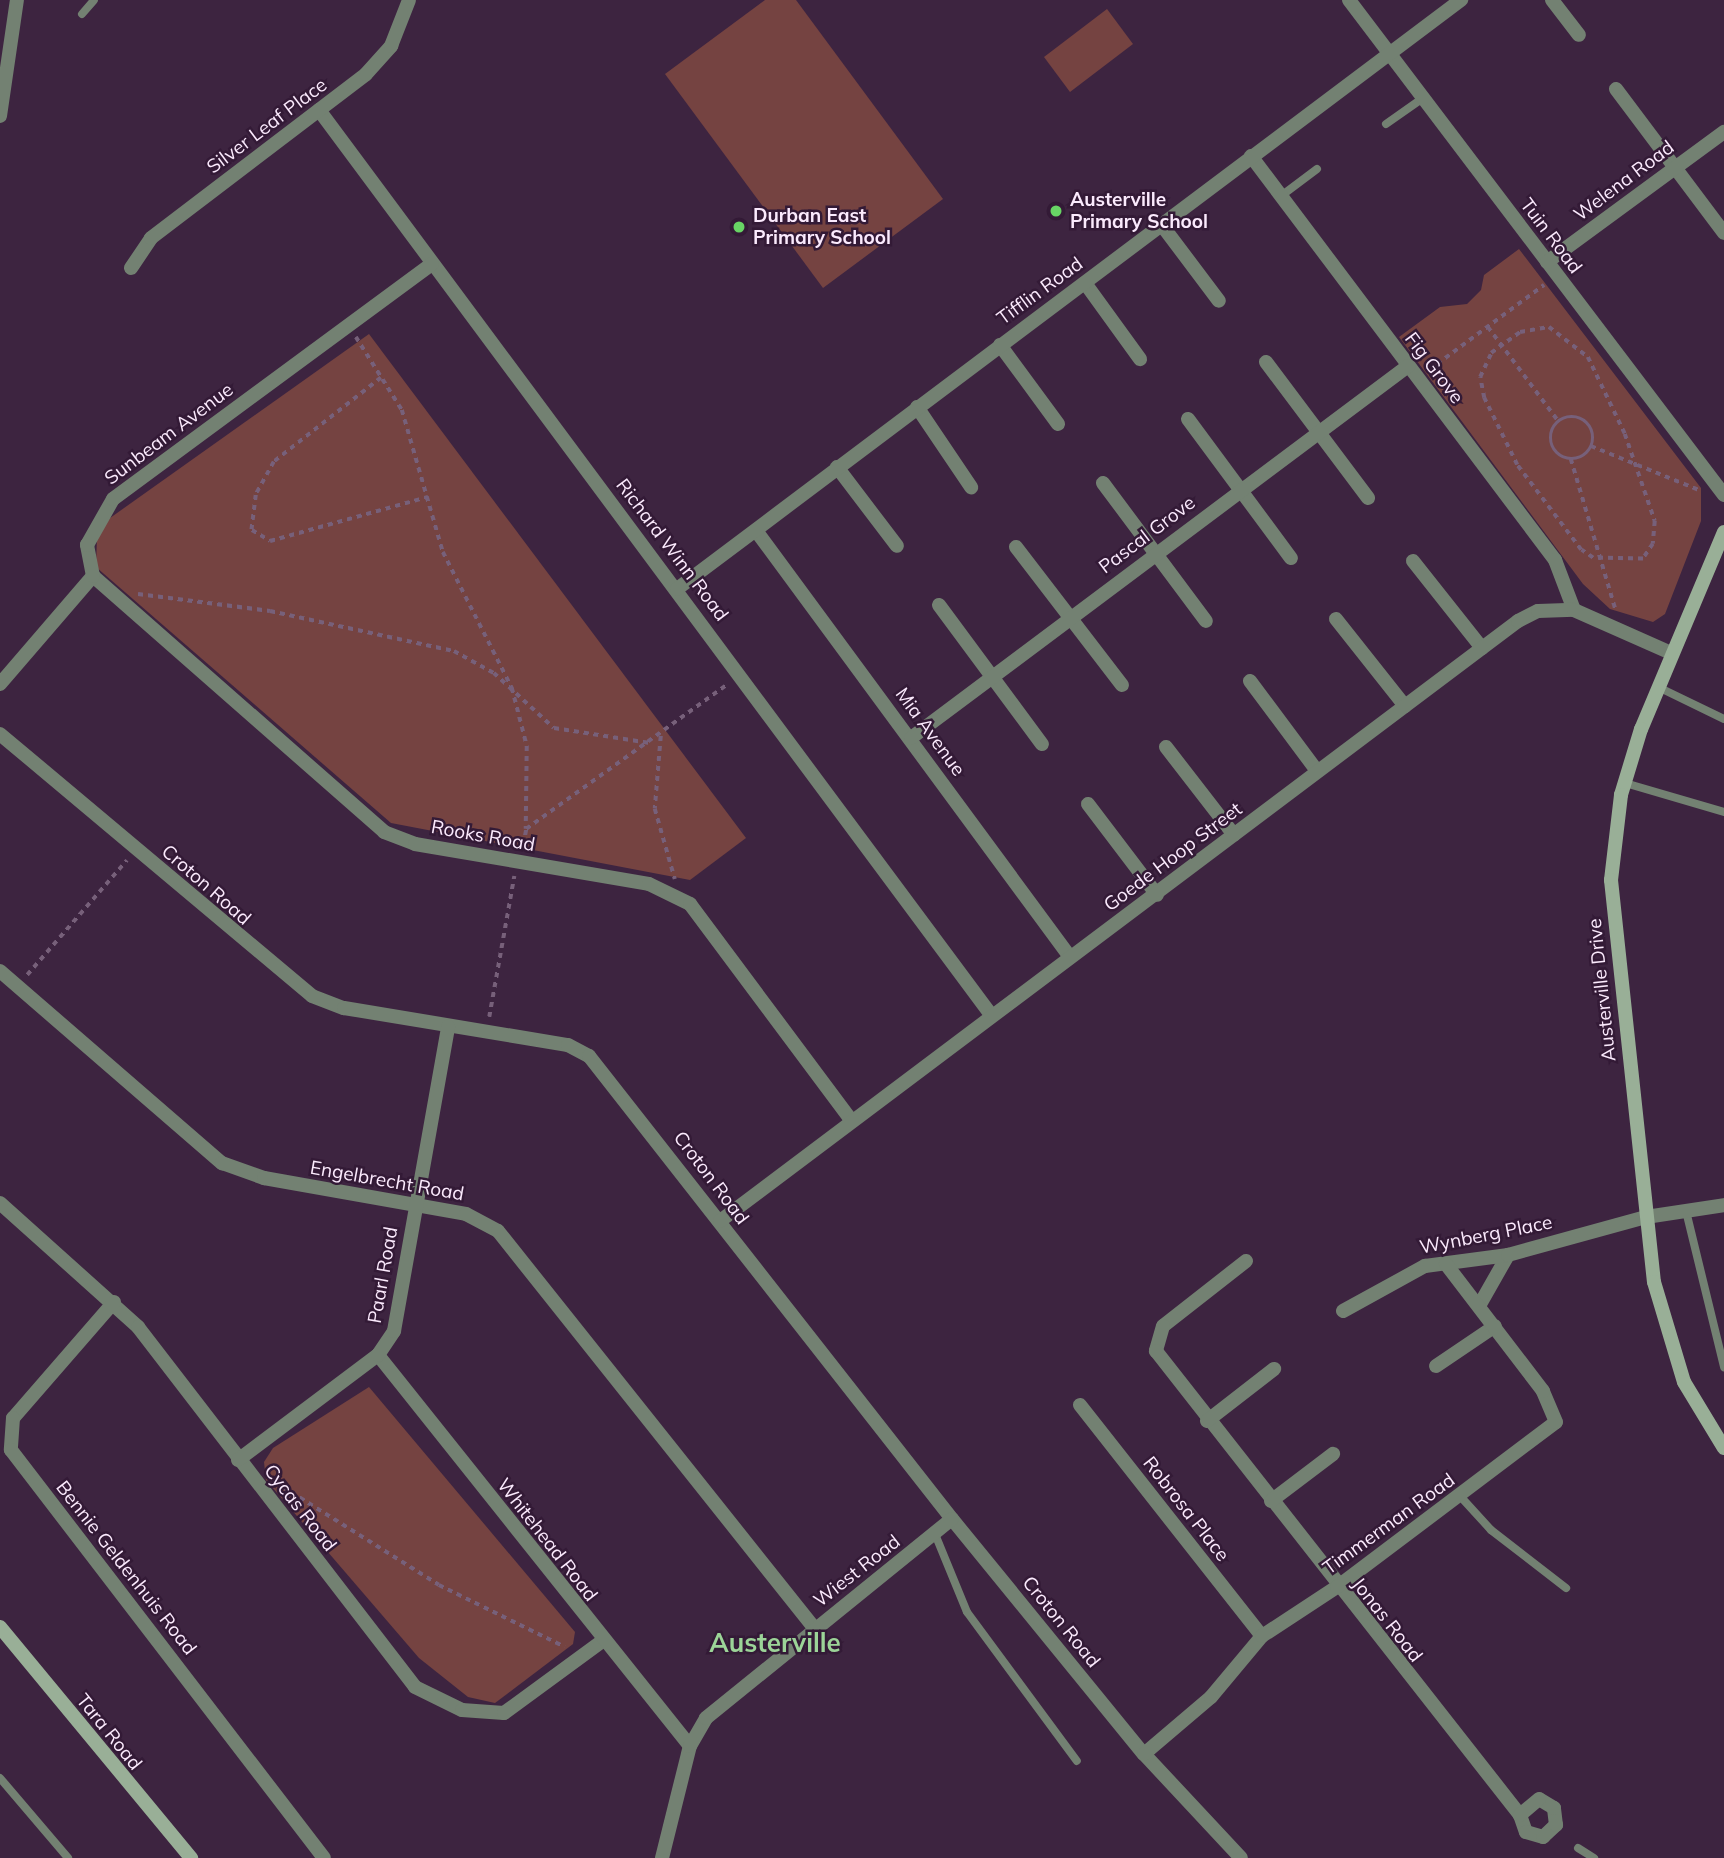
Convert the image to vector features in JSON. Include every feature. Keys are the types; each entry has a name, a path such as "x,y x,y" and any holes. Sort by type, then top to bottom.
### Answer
{"street":[{"path":"0,116 17,0"},
{"name":"Silver Leaf Place","path":"131,268 151,238 319,110 391,46 409,0"},
{"name":"Tuin Road","path":"1349,0 1723,494"},
{"name":"Tifflin Road","path":"677,589 757,532 837,467 1461,0"},
{"path":"1552,0 1579,36"},
{"path":"1616,89 1724,233"},
{"name":"Richard Winn Road","path":"319,110 991,1015"},
{"name":"Welena Road","path":"1547,262 1724,132"},
{"name":"Fig Grove","path":"1251,156 1555,560 1574,610"},
{"path":"1161,224 1219,301"},
{"name":"Sunbeam Avenue","path":"93,576 87,545 113,499 432,264"},
{"path":"1084,283 1140,359"},
{"path":"1000,345 1058,425"},
{"path":"1266,362 1368,498"},
{"name":"Pascal Grove","path":"911,738 1070,616 1408,366"},
{"path":"917,407 971,487"},
{"path":"1188,419 1291,558"},
{"path":"837,467 897,547"},
{"path":"1103,483 1206,621"},
{"name":"Mia Avenue","path":"757,532 1070,957"},
{"name":"Austerville Drive","path":"1724,532 1669,652 1625,783 1611,880 1646,1217 1671,1349 1724,1448"},
{"path":"1016,547 1122,685"},
{"path":"1413,561 1482,648"},
{"path":"0,684 93,576"},
{"name":"Rooks Road","path":"93,576 110,595 384,832 415,844 649,884 682,899 851,1120"},
{"path":"939,605 1042,744"},
{"name":"Goede Hoop Street","path":"720,1221 991,1015 1157,895 1317,771 1482,648 1538,611 1574,610 1669,652"},
{"path":"1336,619 1405,706"},
{"path":"1250,681 1317,771"},
{"name":"Croton Road","path":"0,734 312,996 344,1008 568,1045 589,1056 952,1519 1144,1754 1241,1858"},
{"path":"1166,747 1234,835"},
{"path":"1088,804 1157,895"},
{"name":"Engelbrecht Road","path":"0,971 222,1163 254,1176 466,1214 498,1231 815,1629"},
{"name":"Paarl Road","path":"238,1460 378,1354 394,1331 448,1027"},
{"name":"Cycas Road","path":"0,1203 114,1301 402,1672 439,1701 505,1713 601,1642"},
{"name":"Wynberg Place","path":"1342,1311 1413,1270 1508,1255 1646,1217 1724,1205"},
{"path":"1479,1306 1508,1255"},
{"name":"Jonas Road","path":"1246,1261 1163,1326 1154,1344 1207,1421 1520,1815"},
{"name":"Timmerman Road","path":"1144,1754 1211,1697 1262,1636 1337,1587 1556,1422 1553,1406 1446,1264"},
{"name":"Bennie Geldenhuis Road","path":"114,1301 13,1418 11,1450 324,1858"},
{"path":"1436,1366 1495,1326"},
{"name":"Whitehead Road","path":"378,1354 601,1642 690,1746"},
{"path":"1207,1421 1274,1369"},
{"name":"Robrosa Place","path":"1080,1405 1262,1636"},
{"path":"1271,1501 1333,1454"},
{"name":"Wiest Road","path":"662,1858 690,1746 723,1701 952,1519"},
{"name":"Tara Road","path":"0,1627 191,1858"}],"lane":[{"path":"82,14 94,0"},
{"path":"1386,124 1423,98"},
{"path":"1281,196 1317,169"},
{"path":"1657,686 1724,719"},
{"path":"1625,783 1724,812"},
{"path":"1686,1211 1724,1367"},
{"path":"1460,1496 1491,1530 1566,1588"},
{"path":"935,1534 967,1612 1077,1761"},
{"path":"0,1778 68,1858"},
{"path":"1578,1848 1594,1858"}],"path":[{"path":"1418,379 1557,275"},
{"path":"349,325 408,423 443,552 512,688 527,746 526,829 486,1033"},
{"path":"1488,327 1559,422"},
{"path":"1549,327 1578,345 1604,384 1653,511 1653,544 1633,562 1600,559 1581,550 1517,465 1484,398 1483,366 1502,345 1520,332 1549,327"},
{"path":"381,379 274,462 256,495 252,530 270,541 428,497"},
{"path":"1559,422 1585,421 1591,446"},
{"path":"1559,422 1552,444 1570,459 1623,631"},
{"path":"1591,446 1637,467 1723,494"},
{"path":"1570,459 1591,446"},
{"path":"110,595 270,611 454,651 512,688 554,728 650,743"},
{"path":"526,829 650,743 741,675"},
{"path":"661,734 654,809 682,899"},
{"path":"18,986 136,850"},
{"path":"278,1482 439,1586 582,1657"}],"shaded area":[{"path":"765,0 796,0 943,199 823,288 665,74"},
{"path":"1107,9 1133,44 1070,92 1044,57"},
{"path":"1519,249 1701,488 1701,521 1665,614 1653,622 1610,609 1583,584 1399,337 1440,307 1467,304 1481,290 1484,275"},
{"path":"369,334 746,838 690,880 391,823 96,567 97,537 110,518"},
{"path":"369,1387 575,1632 573,1644 495,1703 468,1697 419,1658 266,1480 264,1462 273,1448"}],"place":[{"name":"Austerville Primary School","path":"1056,211"},
{"name":"Durban East Primary School","path":"739,227"}],"district":[{"name":"Austerville","path":"775,1643"}]}
